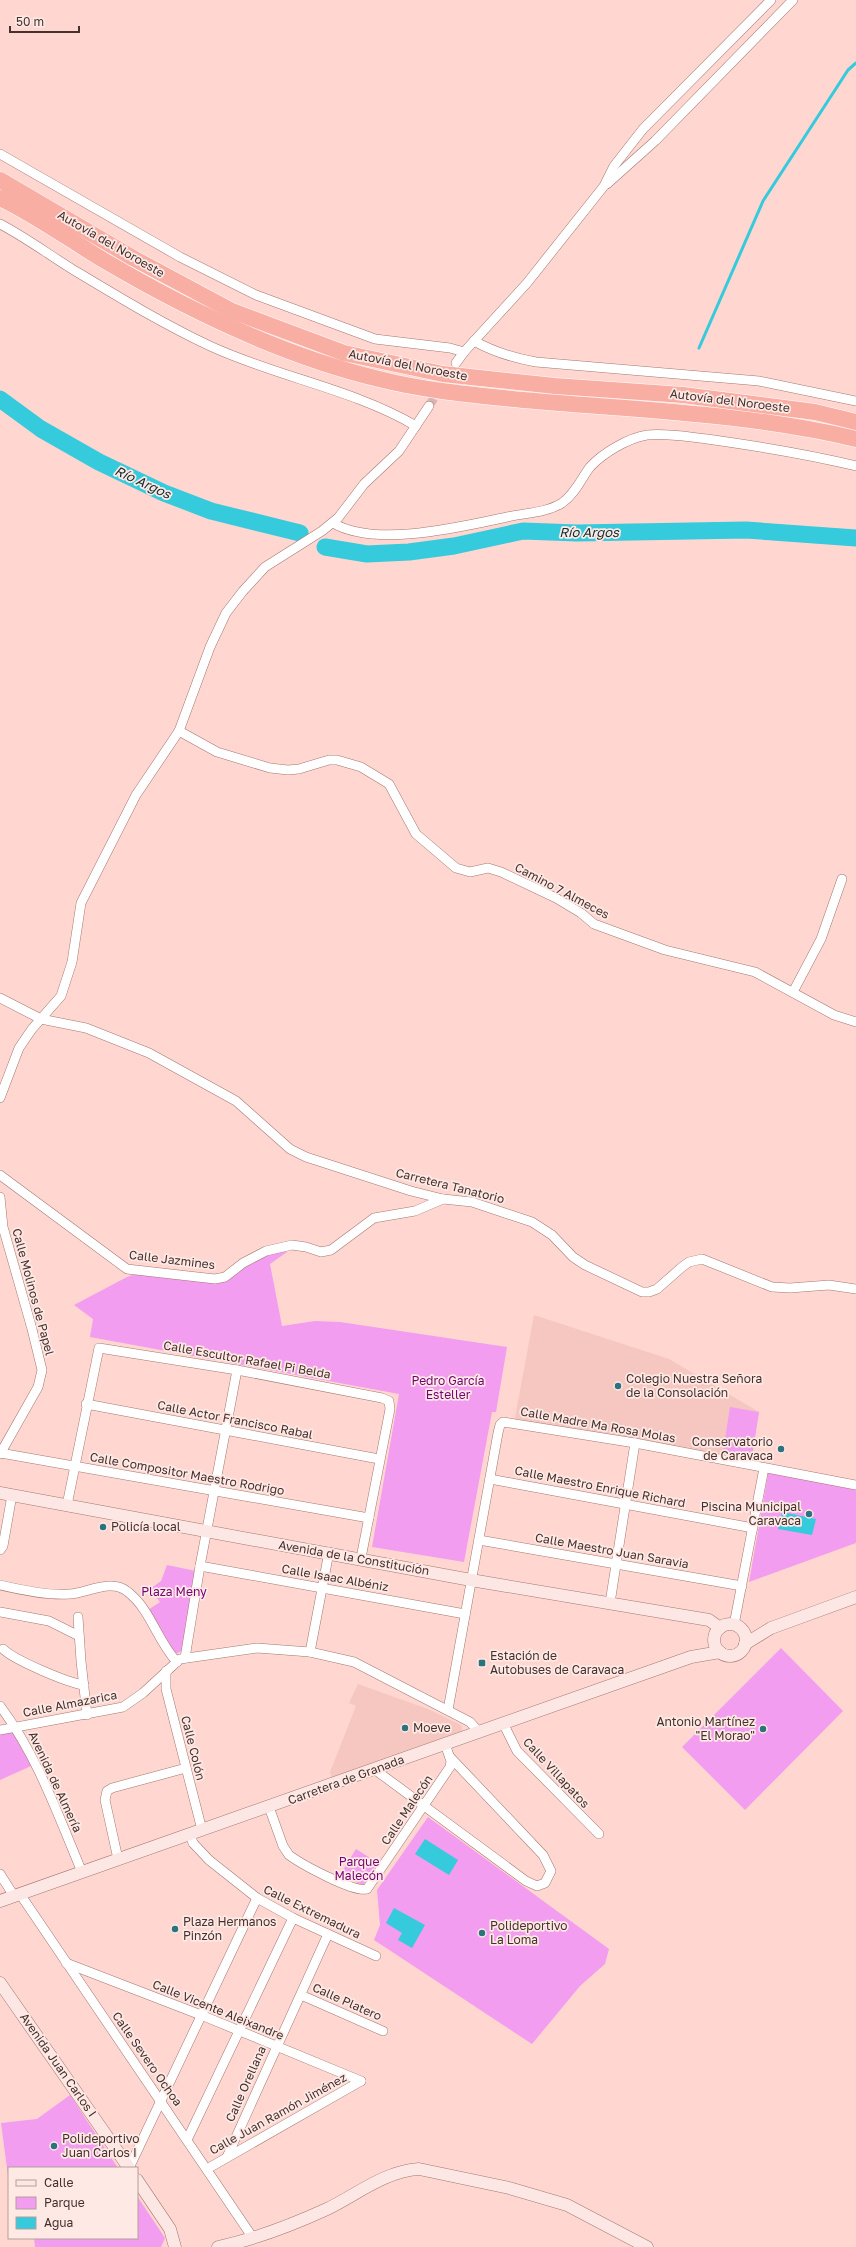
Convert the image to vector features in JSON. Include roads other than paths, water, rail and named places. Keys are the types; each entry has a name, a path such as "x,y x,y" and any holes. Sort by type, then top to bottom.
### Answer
{"highway":[{"name":"Autovía del Noroeste","path":"0,180 133,258 232,311 344,353 443,374 555,386 683,395 815,412 856,422"},
{"name":"Autovía del Noroeste","path":"0,198 107,262 209,317 320,362 372,378 445,392 690,413 811,429 856,439"}],"street":[{"path":"604,186 614,166 644,129 771,0"},
{"path":"456,363 464,352 528,283 604,186 655,141 793,0"},
{"path":"0,154 167,250 256,295 374,339 442,347 464,352"},
{"path":"0,224 116,295 209,345 256,366 354,398 399,416 416,426"},
{"path":"474,341 491,351 510,357 536,362 759,381 856,401"},
{"path":"0,1098 19,1048 41,1019 62,996 72,962 81,903 90,882 117,837 124,816 136,795 179,731 217,630 233,603 265,567 333,523 364,484 395,456 429,406"},
{"path":"333,523 343,529 356,533 374,534 451,530 549,509 569,497 590,467 604,455 630,441 646,436 663,434 759,446 856,466"},
{"name":"Camino 7 Almeces","path":"179,731 217,752 257,765 279,769 299,769 329,760 349,762 380,777 389,784 416,834 456,868 470,872 488,868 556,898 581,913 594,924 665,950 755,972 838,1017 856,1022"},
{"path":"793,992 821,940 842,879"},
{"name":"Carretera Tanatorio","path":"0,998 41,1019 86,1028 149,1052 236,1101 290,1149 306,1157 411,1191 443,1199 472,1202 532,1222 552,1235 573,1257 585,1265 642,1292 657,1289 682,1266 689,1262 702,1259 772,1287 790,1288 829,1286 856,1289"},
{"name":"Calle Jazmines","path":"0,1175 126,1269 215,1279 225,1277 243,1263 266,1251 292,1245 306,1247 321,1252 331,1250 374,1218 415,1211 443,1199"},
{"path":"0,1197 12,1183"},
{"name":"Calle Molinos de Papel","path":"0,1197 1,1224 32,1329 42,1376 38,1387 1,1450"},
{"path":"0,1240 11,1257"},
{"name":"Calle Escultor Rafael Pi Belda","path":"86,1404 99,1348 237,1370 382,1398 389,1401 390,1409 379,1459"},
{"path":"181,1660 215,1492 237,1370"},
{"path":"67,1505 86,1404"},
{"name":"Calle Actor Francisco Rabal","path":"86,1404 379,1459"},
{"name":"Calle Madre Mª Rosa Molas","path":"490,1479 498,1432 502,1423 514,1422 636,1443 856,1485"},
{"path":"610,1603 636,1443"},
{"name":"Calle Compositor Maestro Rodrigo","path":"1,1450 75,1466 215,1492 369,1518"},
{"path":"361,1558 379,1459"},
{"path":"745,1644 739,1628 742,1586 764,1468"},
{"path":"448,1710 490,1479"},
{"name":"Calle Maestro Enrique Richard","path":"490,1479 753,1528"},
{"name":"Avenida de la Constitución","path":"0,1493 361,1558 471,1580 709,1620 720,1628"},
{"path":"0,1550 3,1546 12,1495"},
{"name":"Calle Maestro Juan Saravia","path":"479,1540 742,1586"},
{"path":"310,1652 328,1552"},
{"name":"Calle Isaac Albéniz","path":"200,1566 465,1614"},
{"path":"0,1585 69,1595 107,1587 122,1588 144,1608 167,1650 181,1660 257,1648 310,1652 354,1662 470,1722 479,1732"},
{"name":"Carretera de Granada","path":"0,1901 717,1648 730,1656 735,1655 740,1653 745,1644 771,1628 856,1597"},
{"path":"0,1612 49,1621 79,1636"},
{"path":"78,1617 88,1715"},
{"path":"717,1648 715,1634 720,1628"},
{"name":"Carretera de Granada","path":"720,1628 771,1628"},
{"path":"3,1649 16,1659 50,1672 69,1682 84,1685"},
{"name":"Calle Almazarica","path":"0,1730 88,1715 123,1707 143,1693 181,1660"},
{"name":"Calle Colón","path":"166,1672 166,1689 202,1830"},
{"name":"Avenida de Almería","path":"0,1706 16,1727 36,1764 82,1872"},
{"name":"Calle Villapatos","path":"503,1723 517,1751 598,1834"},
{"name":"Calle Malecón","path":"269,1807 283,1846 289,1855 348,1885 363,1890 372,1883 449,1769 451,1764 450,1757 444,1744"},
{"path":"374,1769 526,1881 537,1886 548,1880 550,1867 543,1855 450,1757"},
{"path":"449,1769 454,1767 459,1768"},
{"path":"118,1859 105,1800 106,1793 112,1788 186,1768"},
{"name":"Calle Extremadura","path":"190,1834 193,1843 209,1860 257,1898 293,1918 376,1956"},
{"name":"Calle Severo Ochoa","path":"0,1874 66,1963 253,2238"},
{"path":"129,2167 200,2015 257,1898"},
{"path":"187,2140 293,1918"},
{"name":"Calle Orellana","path":"227,2157 328,1934"},
{"name":"Calle Vicente Aleixandre","path":"66,1963 200,2015 361,2081"},
{"name":"Avenida Juan Carlos I","path":"0,1983 128,2167"},
{"name":"Calle Platero","path":"301,1995 383,2031"},
{"name":"Calle Juan Ramón Jiménez","path":"207,2169 361,2081"},
{"path":"218,2247 253,2238 318,2213 385,2178 406,2171 419,2169 509,2188 567,2205 647,2247"},
{"path":"138,2181 170,2229 175,2247"}],"water":[{"path":"782,1512 816,1519 812,1535 778,1529"},
{"path":"425,1839 458,1860 449,1875 415,1854"},
{"path":"394,1908 425,1925 412,1948 398,1940 402,1933 386,1923"}],"waterway":[{"path":"699,348 763,201 848,70 856,63"},
{"name":"Río Argos","path":"0,399 41,429 99,462 164,493 211,511 300,533"},
{"name":"Río Argos","path":"325,547 367,554 409,552 454,546 523,531 577,533 746,530 856,538"}],"tunnel":[{"path":"429,406 440,388"}],"place":[{"name":"Colegio Nuestra Señora de la Consolación","path":"618,1386"},
{"name":"Conservatorio de Caravaca","path":"781,1449"},
{"name":"Piscina Municipal Caravaca","path":"809,1514"},
{"name":"Policía local","path":"103,1527"},
{"name":"Estación de Autobuses de Caravaca","path":"482,1663"},
{"name":"Moeve","path":"405,1728"},
{"name":"Antonio Martínez \"El Morao\"","path":"763,1729"},
{"name":"Plaza Hermanos Pinzón","path":"175,1929"},
{"name":"Polideportivo La Loma","path":"482,1933"},
{"name":"Polideportivo Juan Carlos I","path":"54,2146"}],"park label":[{"name":"Pedro García Esteller","path":"448,1388"},
{"name":"Plaza Meny","path":"174,1592"},
{"name":"Parque Malecón","path":"359,1869"}]}
